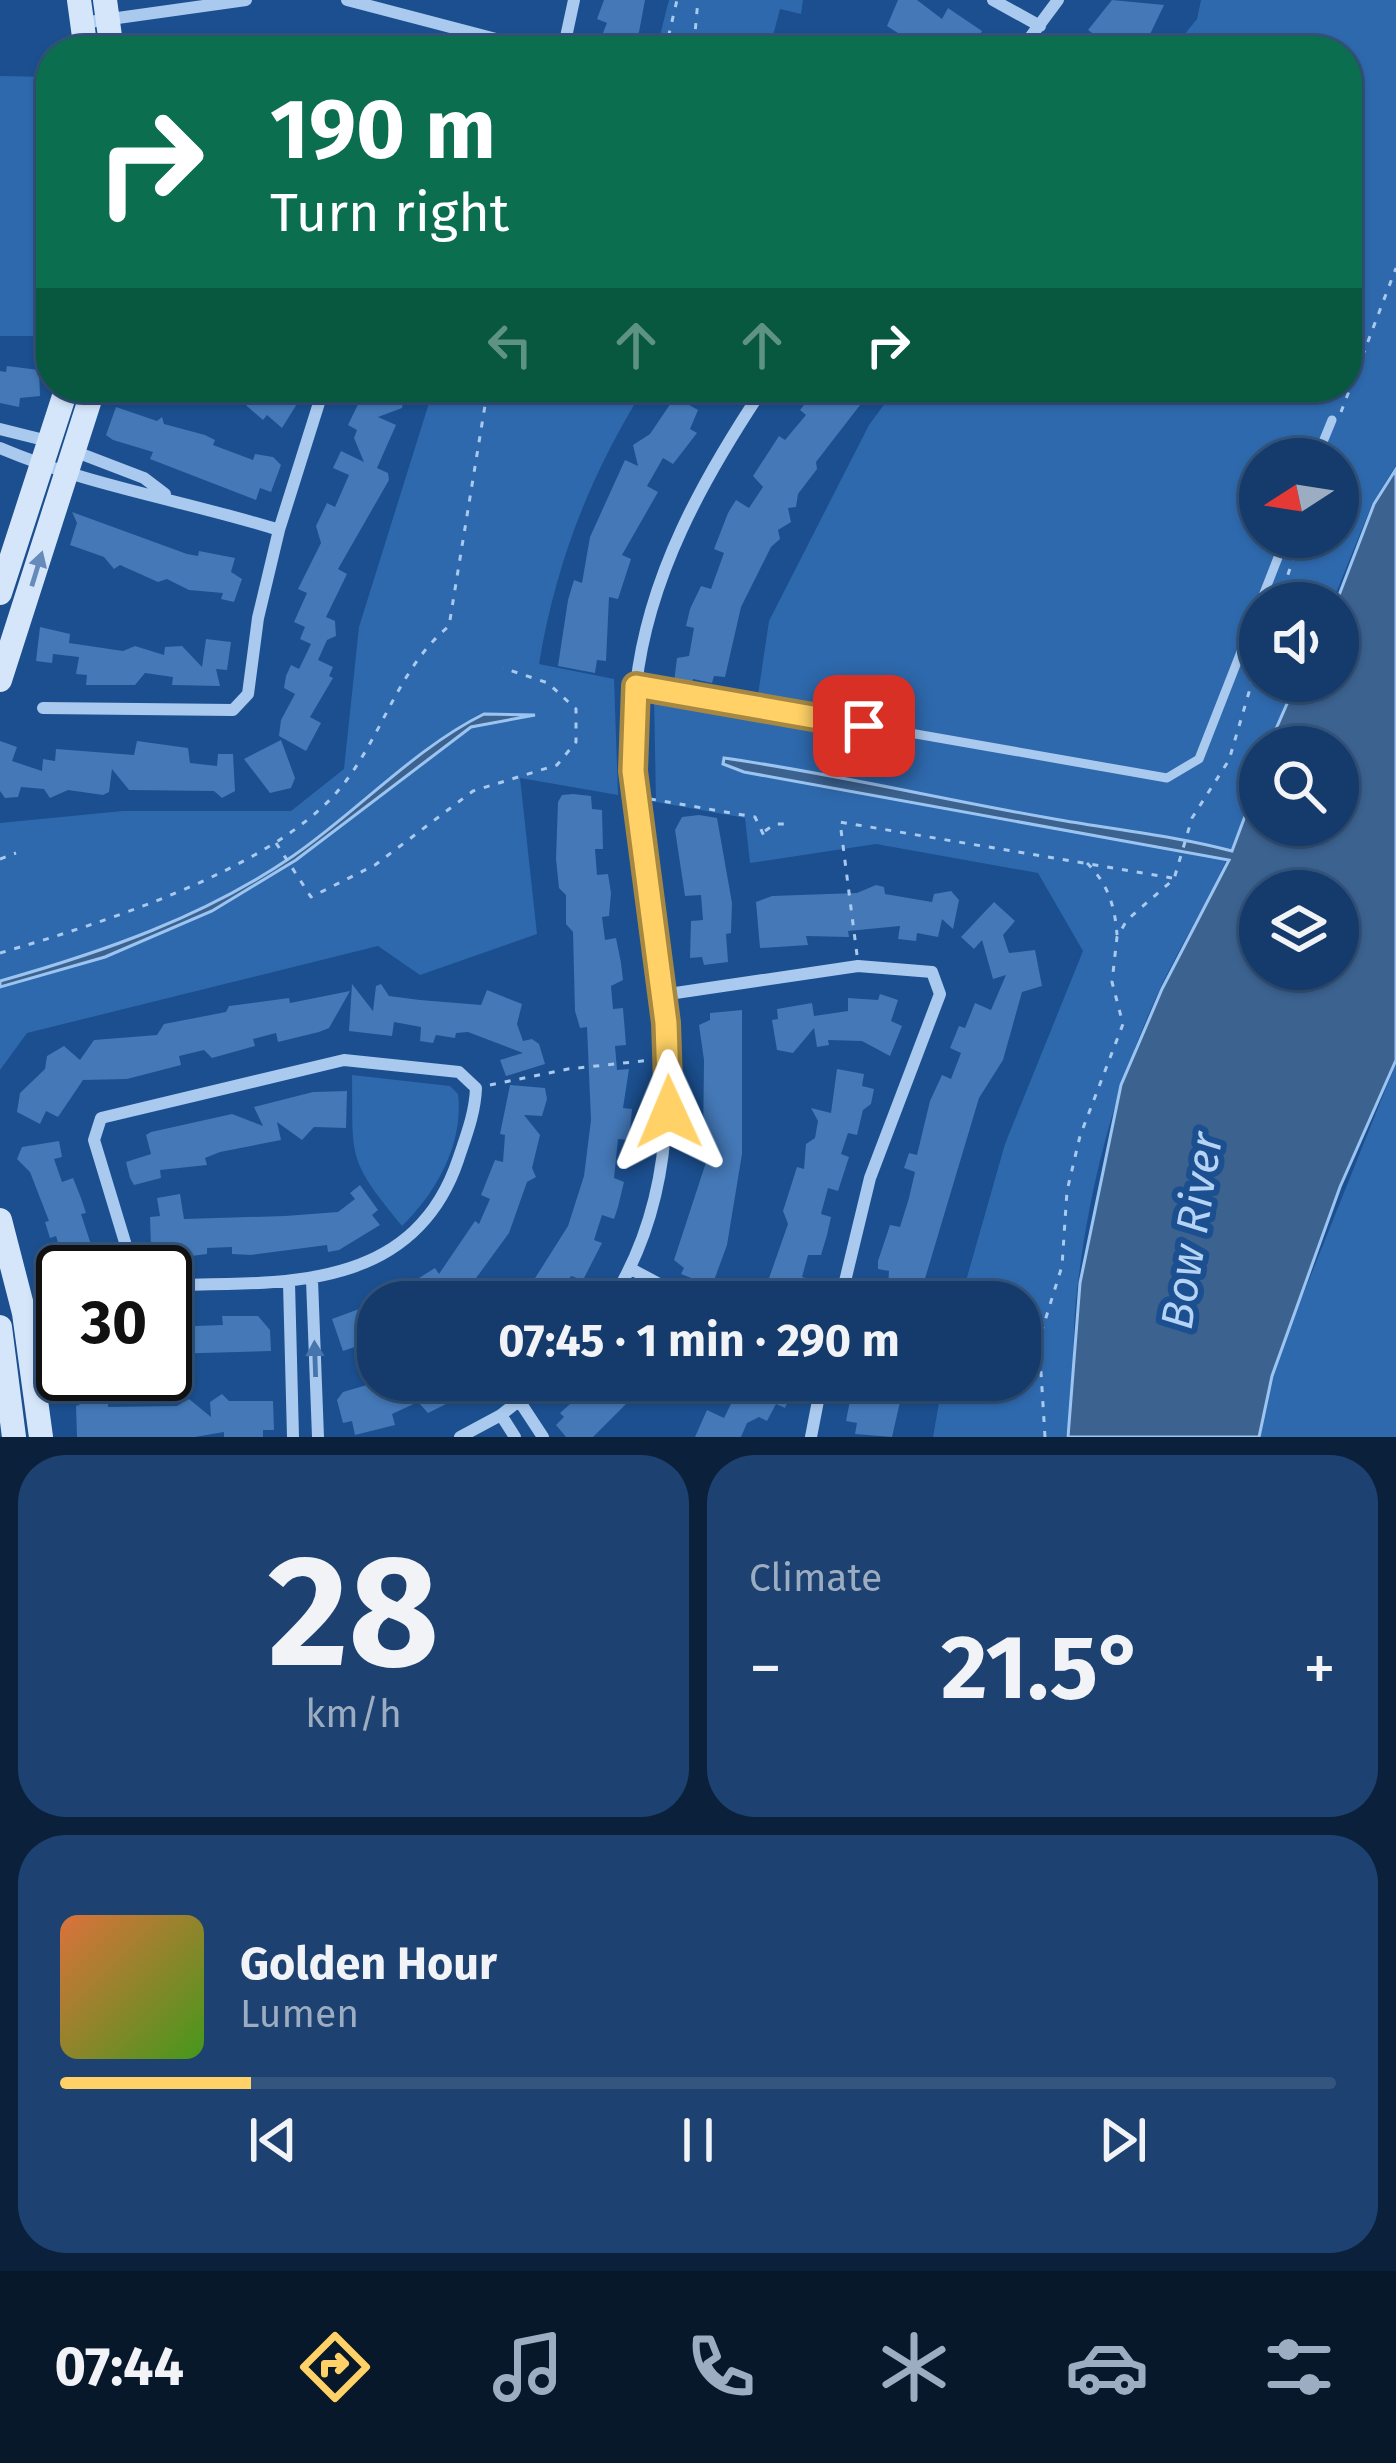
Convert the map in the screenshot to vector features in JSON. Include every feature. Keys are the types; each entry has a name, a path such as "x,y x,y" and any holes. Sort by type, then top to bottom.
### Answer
{"street":[{"path":"93,11 246,0"},
{"path":"347,0 485,36"},
{"path":"566,36 574,0"},
{"path":"993,0 1040,26"},
{"path":"1032,36 1058,0"},
{"path":"0,680 58,456 65,402"},
{"path":"0,593 86,402"},
{"path":"43,708 233,710 248,694 258,618 279,530 319,402"},
{"path":"623,1281 662,1169 669,1059 636,797 636,686 652,606 684,521 755,402"},
{"path":"0,429 130,493 166,495 279,530"},
{"path":"0,448 58,456"},
{"path":"662,995 858,966 932,972 940,994 870,1178 845,1281"},
{"path":"126,1245 94,1140 100,1118 344,1060 459,1072 476,1088 476,1108 453,1174 435,1210 398,1246 312,1280 192,1285"},
{"path":"0,1220 24,1313 41,1437"},
{"path":"631,1269 654,1281"},
{"path":"312,1280 318,1437"},
{"path":"289,1283 292,1437"},
{"path":"0,1327 14,1437"},
{"path":"0,1398 7,1364"},
{"path":"806,1436 816,1401"},
{"path":"460,1437 520,1402 543,1437"},
{"path":"501,1415 515,1437"}],"lane":[{"path":"1325,438 1332,420"},
{"path":"636,686 1167,778 1199,759 1278,558"}],"path":[{"path":"668,36 676,0"},
{"path":"695,36 698,0"},
{"path":"1362,353 1396,268"},
{"path":"0,953 134,914 275,842 334,796 368,752 417,652 448,626 485,402"},
{"path":"275,842 310,897 375,865 473,791 556,765 576,742 576,710 548,682 503,668"},
{"path":"1117,937 1127,920 1174,879 1192,818 1229,760 1246,702"},
{"path":"636,797 755,817 766,840"},
{"path":"858,966 840,822 1174,879"},
{"path":"764,832 775,824 790,824"},
{"path":"0,859 16,853"},
{"path":"1046,1437 1039,1340 1062,1266 1067,1191 1080,1136 1124,1024 1112,982 1115,910 1102,878 1086,862"},
{"path":"476,1088 568,1069 669,1059"}],"shaded area":[{"path":"669,0 803,0 801,14 780,9 773,36 660,36"},
{"path":"1201,0 1396,0 1396,465 1359,536 1359,438 1239,438 1239,558 1350,558 1340,582 1239,582 1239,702 1286,702 1276,726 1239,726 1239,831 1159,991 1117,1100 1082,1252 1066,1437 933,1437 939,1401 1041,1401 1041,1281 966,1281 1005,1144 1083,951 1038,873 876,844 750,863 745,818 656,802 654,696 755,715 769,621 869,425 886,402 1362,402 1362,36 1183,36 1197,19"},
{"path":"0,76 36,77 36,336 0,336"},
{"path":"429,402 637,402 578,520 555,590 539,664 614,679 618,795 520,778 537,934 420,975 378,946 27,1033 0,1070 0,823 123,811 291,811 344,769 359,627"},
{"path":"1396,1063 1396,1437 1260,1437 1274,1367"},
{"path":"352,1075 450,1086 458,1094 457,1131 445,1166 402,1226 371,1186 357,1157"}],"water":[{"name":"Bow River","path":"1396,469 1396,1060 1340,1187 1272,1376 1259,1437 1068,1437 1080,1283 1121,1085 1162,989 1229,860 744,772 723,764 724,758 1232,851 1239,832 1239,846 1359,846 1359,726 1277,726 1288,702 1359,702 1359,582 1344,582 1353,558 1359,558 1359,543 1374,504"},
{"path":"484,714 535,715 471,727 296,860 212,911 105,957 0,987 0,981 77,958 188,915 259,878 317,839 434,744"}],"building":[{"path":"604,0 645,0 636,36 610,36 603,33 607,23 597,19"},
{"path":"898,0 917,0 942,19 948,8 982,31 979,36 903,36 887,26"},
{"path":"1112,0 1164,5 1149,36 1096,36 1088,30"},
{"path":"7,366 36,370 36,396 20,398 19,407 0,403 0,371 6,372"},
{"path":"242,402 298,402 282,428 267,415 263,420"},
{"path":"359,402 403,402 402,408 378,417 396,425 377,468 388,473 389,480 338,569 347,574 326,617 335,621 336,636 327,640 318,660 333,667 329,676 333,678 310,717 321,723 306,751 279,736 281,720 295,694 284,688 291,665 299,669 311,644 300,639 305,627 294,622 307,593 298,589 321,543 316,526 327,503 335,507 349,475 333,468 341,451 364,462 354,438 357,430 348,425"},
{"path":"672,402 698,410 690,429 697,433 673,464 663,458 647,486 658,492 622,555 631,559 618,599 609,597 606,661 597,660 595,673 558,666 568,600 574,580 582,583 590,537 625,460 638,466 633,445 650,434"},
{"path":"806,402 862,402 816,462 817,469 798,494 796,507 788,508 791,522 778,530 780,539 771,547 741,607 725,677 714,676 712,683 693,679 692,685 674,682 677,658 689,656 694,628 686,626 690,609 701,586 711,589 724,553 714,549 728,513 736,500 749,508 763,487 753,476 779,436 785,440 806,415 800,410"},
{"path":"116,407 157,421 162,417 164,424 205,435 215,440 213,445 253,460 255,454 273,457 281,465 271,492 260,488 256,500 150,459 153,452 113,440 106,435"},
{"path":"72,512 187,554 198,556 199,551 235,558 231,572 242,579 234,602 221,599 223,593 189,590 167,579 158,582 120,565 114,569 104,557 70,545 77,523"},
{"path":"40,627 70,634 69,643 123,651 135,646 164,655 165,647 182,646 202,667 206,639 231,642 227,670 216,669 220,686 172,685 173,677 145,673 135,685 86,685 87,675 76,674 79,657 53,654 52,663 36,661"},
{"path":"281,740 295,778 291,788 270,793 244,759"},
{"path":"0,741 17,747 12,761 42,771 43,759 55,761 56,749 134,755 137,741 188,748 190,763 217,766 218,754 233,754 235,791 222,798 214,791 129,790 112,769 109,792 103,795 68,790 50,798 44,789 21,787 18,797 5,798 0,791"},
{"path":"562,795 591,796 592,809 602,810 603,849 595,849 597,875 608,874 611,893 609,916 602,917 605,940 616,938 621,963 623,980 611,986 613,1009 623,1008 626,1045 615,1046 617,1070 629,1069 623,1108 632,1109 629,1140 618,1139 614,1178 624,1182 618,1207 614,1219 602,1215 594,1240 602,1243 583,1280 571,1276 568,1281 533,1281 568,1226 584,1176 591,1120 587,1027 580,1028 575,1011 573,932 566,924 566,895 559,888 556,859"},
{"path":"682,817 717,818 732,903 731,933 726,934 728,962 704,965 702,957 690,958 691,921 703,920 701,895 685,896 675,830"},
{"path":"876,885 884,887 885,894 932,902 934,894 951,891 959,900 953,929 942,919 938,937 917,933 916,941 898,939 900,926 848,931 849,937 806,936 808,945 760,948 756,902 772,896 857,893"},
{"path":"994,902 1015,921 1003,935 1009,953 1035,950 1042,986 1022,992 1003,1060 979,1098 924,1281 888,1281 889,1271 878,1269 878,1261 890,1225 900,1227 909,1198 915,1172 904,1168 909,1153 917,1155 930,1101 942,1075 951,1079 961,1053 950,1048 959,1026 965,1028 975,1003 991,1010 1006,975 993,979 982,940 974,949 961,937"},
{"path":"352,984 373,1011 376,986 381,984 389,996 481,1005 487,990 522,1004 517,1024 523,1041 532,1039 539,1044 545,1064 506,1076 500,1060 523,1053 468,1032 456,1033 455,1038 436,1035 433,1043 420,1041 421,1027 394,1022 392,1036 349,1031"},
{"path":"350,991 329,1028 319,1032 278,1042 276,1033 253,1039 255,1046 212,1058 204,1050 179,1056 181,1065 127,1079 83,1080 58,1117 46,1111 40,1124 17,1112 20,1093 45,1069 47,1056 64,1046 80,1060 94,1040 157,1035 164,1024 226,1012 229,1006 289,998 290,1003"},
{"path":"880,994 898,1000 891,1021 902,1026 890,1056 862,1041 828,1040 829,1045 817,1047 814,1028 793,1053 777,1050 772,1020 778,1019 777,1009 812,1003 814,1016 848,1011 848,998 878,1000"},
{"path":"742,1010 742,1154 727,1245 714,1281 699,1281 681,1274 684,1268 674,1260 711,1147 703,1146 704,1060 699,1025 710,1020 710,1013"},
{"path":"837,1069 864,1074 862,1086 874,1089 871,1104 863,1110 857,1135 848,1133 841,1154 849,1157 838,1191 828,1188 821,1214 831,1217 821,1255 808,1255 802,1277 816,1281 768,1281 788,1224 783,1211 797,1167 804,1169 806,1144 815,1138 818,1121 811,1108 831,1113"},
{"path":"510,1085 545,1088 542,1116 524,1115 540,1135 532,1168 536,1177 527,1182 509,1233 474,1281 414,1281 435,1268 439,1274 475,1221 479,1224 490,1199 481,1195 495,1160 503,1162 505,1135 500,1134"},
{"path":"347,1091 346,1128 314,1127 302,1140 277,1122 281,1140 220,1152 205,1158 207,1165 160,1170 161,1178 134,1185 130,1178 126,1162 151,1154 146,1135 151,1132 232,1114 263,1126 254,1107 313,1092"},
{"path":"59,1141 62,1157 54,1159 62,1182 73,1178 91,1245 59,1245 56,1236 50,1238 45,1222 49,1221 30,1172 17,1159 22,1147"},
{"path":"360,1185 378,1210 372,1215 380,1225 339,1250 328,1252 327,1245 251,1255 232,1254 232,1247 207,1248 207,1254 192,1256 192,1245 151,1245 150,1217 160,1216 157,1198 180,1194 184,1219 338,1212 355,1199 350,1193"},
{"path":"357,1310 357,1346 343,1351 332,1319"},
{"path":"222,1316 258,1316 270,1330 271,1351 192,1353 192,1317 195,1326 223,1325"},
{"path":"357,1388 357,1401 452,1401 428,1413 418,1402 392,1414 395,1425 355,1435 352,1421 343,1423 337,1400 343,1392"},
{"path":"222,1394 229,1401 273,1401 274,1430 263,1430 263,1437 224,1437 224,1432 195,1437 77,1437 76,1406 88,1401 108,1401 108,1407 177,1406 191,1401 211,1417 210,1402"},
{"path":"574,1401 629,1401 593,1437 566,1437 556,1425 564,1417 560,1413"},
{"path":"732,1401 788,1401 785,1408 776,1404 767,1421 759,1417 747,1423 741,1437 695,1437 707,1410 724,1418"},
{"path":"850,1401 900,1401 892,1437 855,1434 857,1423 846,1421"}],"route":[{"path":"669,1112 666,1023 633,771 636,686 864,726"}]}
